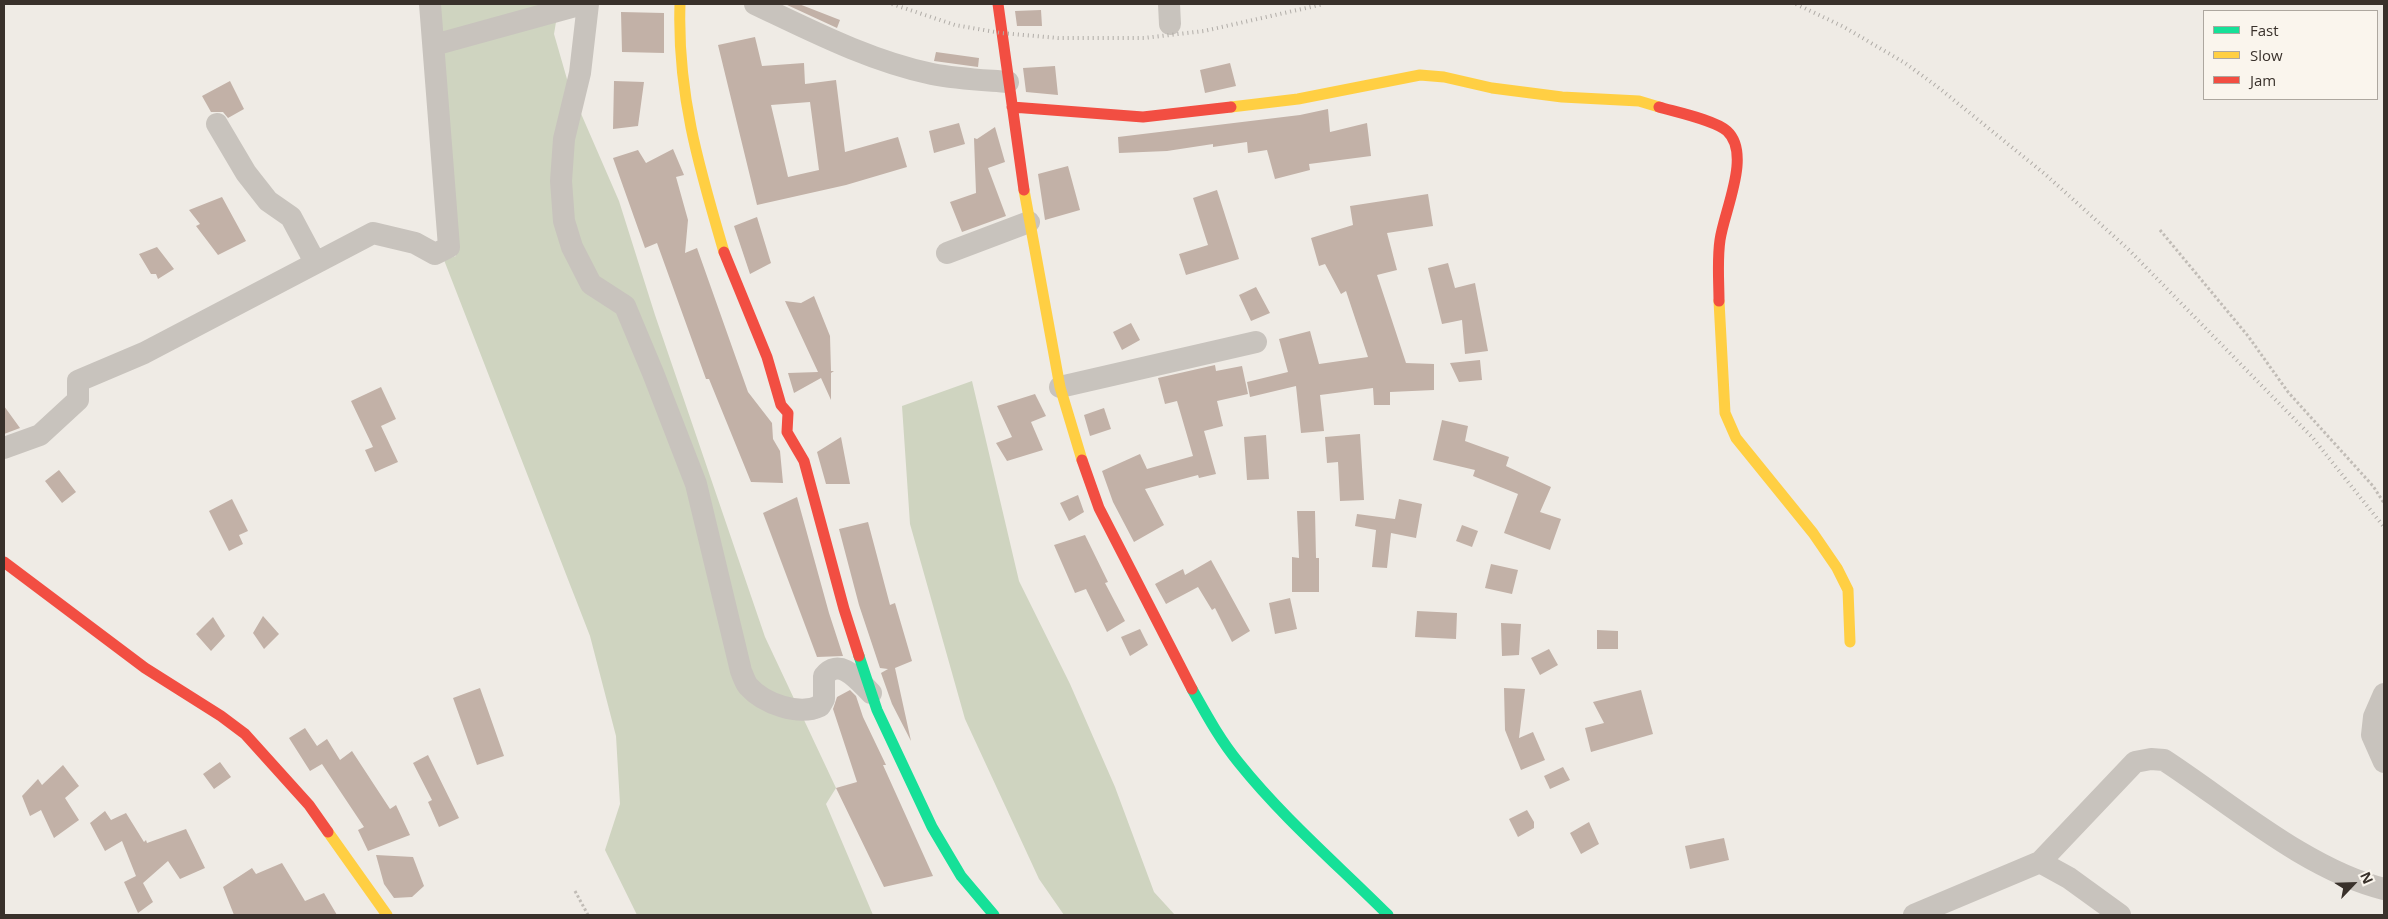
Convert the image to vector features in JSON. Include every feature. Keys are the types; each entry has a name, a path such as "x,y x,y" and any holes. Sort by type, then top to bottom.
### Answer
{"street":[{"path":"4,448 40,435 78,400 78,381 144,353 315,262 374,233 415,243 435,254 449,247 430,4"},
{"path":"434,45 583,4"},
{"path":"588,4 580,73 564,139 561,181 564,221 572,247 591,284 625,306 654,373 696,484 747,685 758,694 782,706 807,711 820,706 824,699 824,676 833,669 842,669 848,672 871,693"},
{"path":"680,4 679,38 684,94 695,152 725,255 767,357 781,405 788,413 787,432 804,461 844,609 871,693 900,763 932,827 961,876 994,915"},
{"path":"754,4 855,50 898,65 932,74 1008,82"},
{"path":"998,4 1030,222 1060,387 1077,446 1099,508 1211,722 1238,762 1258,786 1388,915"},
{"path":"1012,107 1144,116 1298,99 1420,75 1444,77 1492,88 1562,97 1639,100 1701,119 1727,131 1738,148 1737,169 1720,241 1719,317 1725,413 1736,438 1813,533 1837,568 1848,590 1850,642"},
{"path":"217,124 246,173 268,200 290,217 315,262"},
{"path":"947,253 1030,222"},
{"path":"1060,387 1256,342"},
{"path":"4,562 145,668 221,716 245,734 309,805 387,915"},
{"path":"2384,694 2374,717 2372,735 2384,762"},
{"path":"1914,915 2040,862 2135,762 2157,759 2164,760 2302,853 2360,883 2384,888"},
{"path":"2040,862 2069,878 2120,915"}],"path":[{"path":"2160,230 2248,336 2288,392 2373,486 2384,503"},
{"path":"575,891 588,915"}],"green space":[{"path":"435,4 559,4 554,34 569,86 619,201 655,315 765,637 836,788 826,804 873,915 637,915 605,850 620,804 616,736 590,636 444,260 456,256"},
{"path":"972,381 1019,581 1070,684 1115,787 1154,892 1175,915 1064,915 1039,879 965,719 910,524 902,406"}],"building":[{"path":"785,4 799,4 840,20 837,28"},
{"path":"1041,10 1042,26 1017,26 1015,11"},
{"path":"621,12 664,13 664,53 622,52"},
{"path":"755,37 762,66 804,63 805,84 836,80 845,152 898,137 907,167 846,185 757,205 718,45","holes":["810,102 819,170 788,177 771,105"]},
{"path":"936,52 979,58 978,67 934,61"},
{"path":"1230,63 1236,86 1205,93 1200,70"},
{"path":"1055,66 1058,95 1026,92 1023,68"},
{"path":"230,81 244,109 228,118 223,112 211,112 202,96"},
{"path":"614,81 644,82 638,126 613,129"},
{"path":"1328,109 1330,132 1367,123 1371,156 1309,164 1310,170 1275,179 1267,150 1248,153 1247,142 1213,147 1213,144 1167,151 1119,153 1118,137 1300,115"},
{"path":"959,123 965,144 934,153 929,131"},
{"path":"995,127 1005,162 988,168 1006,216 962,232 950,202 976,193 974,138 977,139"},
{"path":"673,149 684,175 676,177 688,220 685,253 697,248 748,392 772,423 773,439 780,451 783,483 751,482 709,379 706,379 657,243 645,248 613,158 638,150 646,163"},
{"path":"1068,166 1080,210 1045,220 1038,174"},
{"path":"1217,190 1239,259 1186,275 1179,254 1208,245 1193,198"},
{"path":"1428,194 1433,226 1387,233 1397,270 1377,275 1406,363 1434,364 1434,390 1390,392 1390,405 1374,405 1373,388 1320,395 1324,431 1301,433 1296,386 1250,397 1247,382 1288,372 1279,339 1310,331 1319,364 1368,357 1346,291 1341,294 1325,264 1319,266 1311,238 1353,225 1350,206"},
{"path":"222,197 246,241 218,255 196,226 200,224 189,210"},
{"path":"757,217 771,263 750,274 734,226"},
{"path":"157,247 174,269 158,279 156,274 151,274 139,254"},
{"path":"1448,263 1455,288 1475,283 1488,351 1465,354 1462,320 1442,324 1428,268"},
{"path":"1256,287 1270,313 1251,321 1239,295"},
{"path":"814,296 830,336 831,371 834,371 831,373 831,400 821,378 794,393 788,373 818,372 785,301 801,303"},
{"path":"1131,323 1140,340 1122,350 1113,332"},
{"path":"1480,360 1482,380 1459,382 1450,363"},
{"path":"1215,365 1216,371 1242,366 1248,394 1217,401 1223,426 1204,431 1216,474 1199,478 1198,475 1145,489 1164,525 1134,542 1113,502 1102,471 1140,454 1147,469 1193,456 1177,401 1165,404 1158,378"},
{"path":"381,387 396,419 381,426 398,462 375,472 365,450 373,447 351,401"},
{"path":"1035,394 1046,416 1031,422 1043,450 1007,461 996,443 1012,437 997,406"},
{"path":"4,406 20,428 4,434"},
{"path":"1104,408 1111,429 1090,436 1084,415"},
{"path":"1442,420 1468,426 1465,441 1509,457 1506,466 1551,487 1540,512 1561,519 1550,550 1504,533 1518,494 1473,476 1475,470 1433,460"},
{"path":"1360,434 1364,500 1340,501 1338,462 1327,463 1325,437"},
{"path":"1266,435 1269,479 1247,480 1244,437"},
{"path":"841,437 850,484 826,484 817,452"},
{"path":"59,470 76,492 62,503 45,481"},
{"path":"1078,495 1084,512 1069,521 1060,503"},
{"path":"797,497 843,656 817,657 763,513"},
{"path":"232,499 248,531 239,535 243,544 229,551 209,511"},
{"path":"1399,499 1422,504 1416,538 1391,533 1387,568 1372,567 1376,530 1355,526 1357,514 1395,519"},
{"path":"1297,511 1315,511 1316,558 1319,558 1319,592 1292,592 1292,557 1299,558"},
{"path":"868,522 890,605 895,603 912,661 895,668 911,741 892,704 881,673 888,669 880,668 859,605 839,529"},
{"path":"1462,525 1478,531 1472,547 1456,541"},
{"path":"1085,535 1108,582 1105,583 1125,621 1107,632 1086,589 1075,593 1054,545"},
{"path":"1211,560 1250,631 1232,642 1215,608 1212,610 1198,587 1166,604 1155,584 1183,569 1185,575"},
{"path":"1491,564 1518,570 1512,594 1485,588"},
{"path":"1290,598 1297,629 1275,634 1269,603"},
{"path":"1417,611 1457,613 1456,639 1415,637"},
{"path":"263,616 279,634 264,649 253,633"},
{"path":"213,617 225,636 211,651 196,634"},
{"path":"1501,623 1521,624 1519,655 1502,656"},
{"path":"1140,629 1148,645 1130,656 1121,637"},
{"path":"1597,630 1618,631 1618,649 1597,649"},
{"path":"1549,649 1558,665 1540,675 1531,658"},
{"path":"480,688 504,756 477,765 453,698"},
{"path":"1504,688 1525,689 1519,738 1533,732 1545,760 1521,770 1505,730"},
{"path":"850,690 856,696 863,717 886,765 883,765 933,876 884,887 836,788 857,782 833,709 837,697"},
{"path":"1641,690 1653,734 1591,752 1585,728 1604,723 1593,702"},
{"path":"305,728 317,746 327,739 340,760 352,751 390,809 396,805 410,835 368,851 358,830 364,827 322,764 310,771 289,738"},
{"path":"428,755 459,818 439,827 428,802 432,800 413,763"},
{"path":"220,762 231,777 214,789 203,774"},
{"path":"63,765 79,786 65,798 79,820 54,838 41,810 30,816 22,796 38,779 42,785"},
{"path":"1563,767 1570,780 1550,789 1544,776"},
{"path":"1527,810 1534,822 1534,828 1518,837 1509,819"},
{"path":"105,811 111,820 126,813 144,842 146,840 147,843 186,829 205,868 180,879 168,861 143,883 153,902 138,913 124,882 136,876 122,841 105,851 90,823"},
{"path":"1589,822 1599,844 1581,854 1570,833"},
{"path":"1724,838 1729,860 1690,869 1685,846"},
{"path":"376,855 413,857 424,886 412,897 394,898 384,884"},
{"path":"282,863 305,901 324,893 337,915 234,915 223,887 252,868 256,874"}],"railway":[{"path":"892,4 955,25 1001,33 1058,38 1144,38 1204,31 1324,4"},
{"path":"1796,4 1844,27 1905,63 1939,88 2046,175 2128,249 2312,437 2384,527"}],"traffic: fast":[{"path":"859,656 877,710 932,827 961,876 994,915"},
{"path":"1192,689 1226,745 1256,783 1292,822 1388,915"}],"traffic: slow":[{"path":"680,4 680,37 686,100 698,160 724,252"},
{"path":"1231,107 1298,99 1420,75 1444,77 1492,88 1562,97 1639,101 1659,107"},
{"path":"1024,190 1060,387 1082,460"},
{"path":"1719,301 1725,413 1736,438 1813,533 1837,568 1848,590 1850,642"},
{"path":"328,832 387,915"}],"traffic: jam":[{"path":"998,4 1024,190"},
{"path":"1012,107 1143,117 1231,107"},
{"path":"1659,107 1714,123 1727,131 1734,141 1737,154 1737,168 1720,240 1718,263 1719,301"},
{"path":"724,252 767,357 781,405 788,413 787,432 804,461 844,609 859,656"},
{"path":"1082,460 1099,508 1192,689"},
{"path":"4,562 145,668 221,716 245,734 309,805 328,832"}]}
